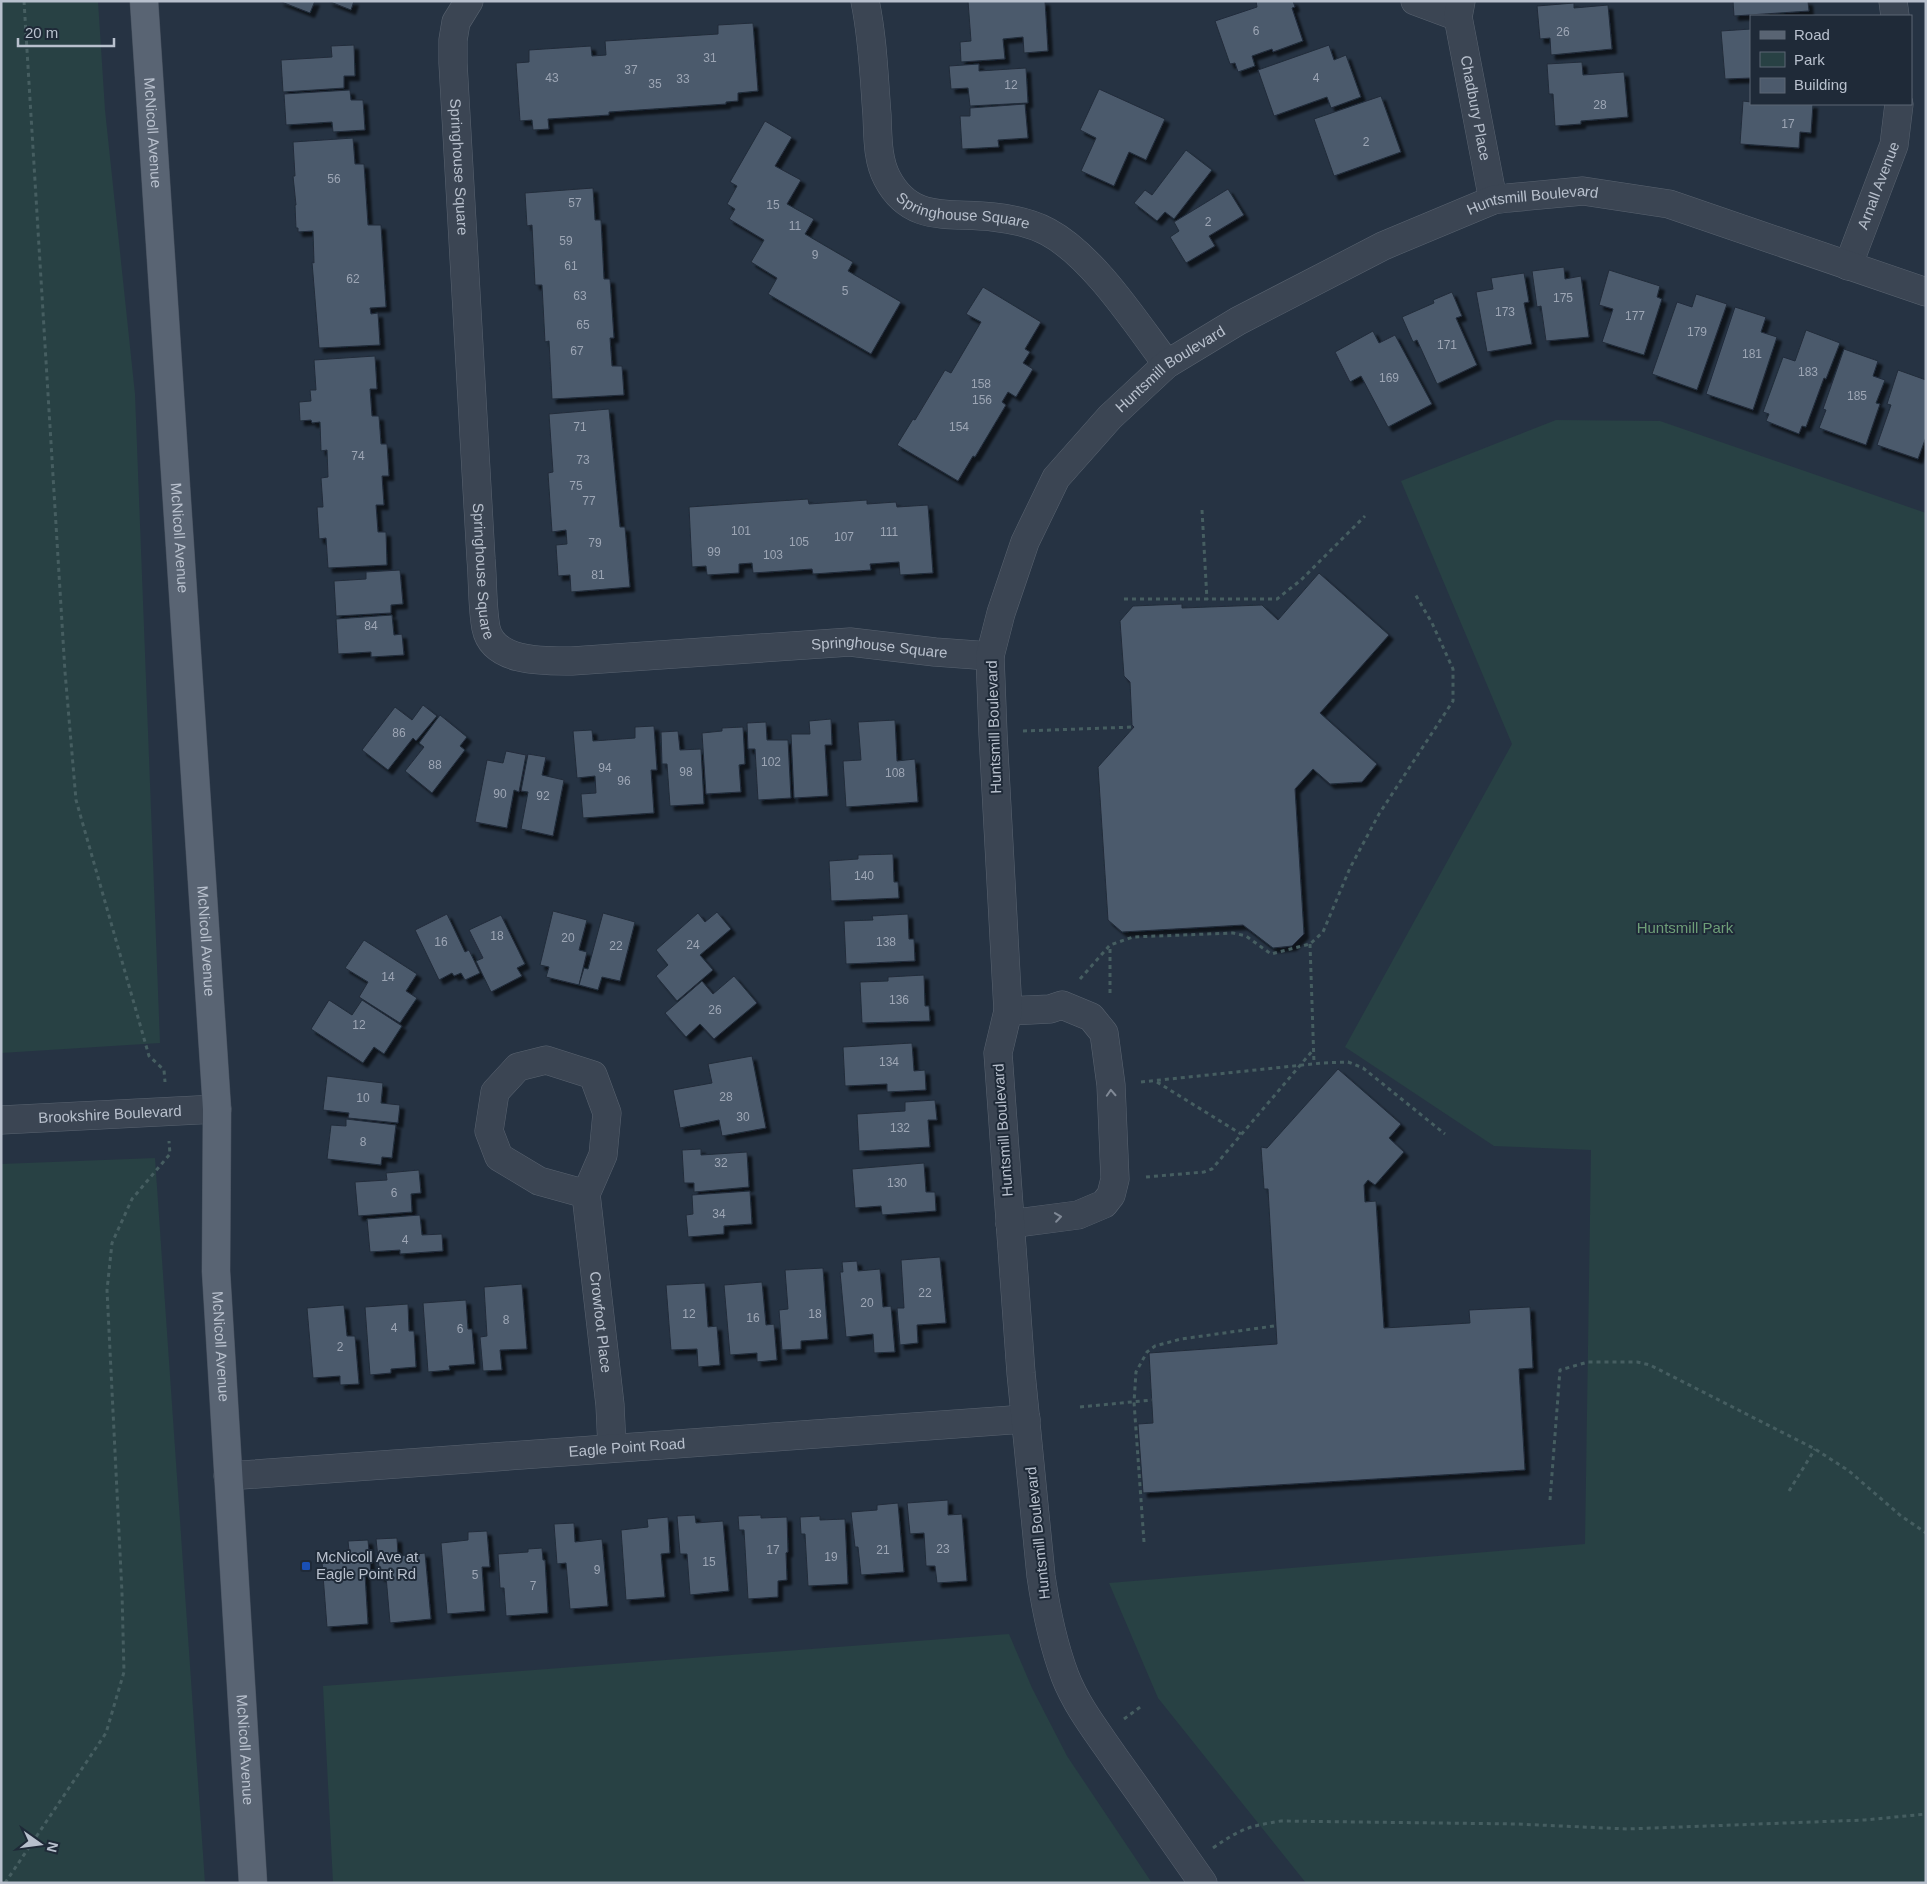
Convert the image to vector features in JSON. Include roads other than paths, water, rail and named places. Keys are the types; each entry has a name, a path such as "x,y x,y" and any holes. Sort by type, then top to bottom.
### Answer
{"main road":[{"name":"McNicoll Avenue","path":"144,1 217,1110 216,1271 253,1883"}],"street":[{"name":"Springhouse Square","path":"470,1 456,22 453,40 453,63 481,559 486,629 493,642 510,654 528,659 548,661 572,661 850,642 934,652 990,656"},
{"name":"Springhouse Square","path":"865,1 871,28 879,154 886,176 896,193 907,203 923,212 942,215 1001,218 1024,222 1048,232 1069,246 1091,266 1167,364"},
{"name":"Chadbury Place","path":"1415,1 1459,9 1493,200"},
{"path":"1894,1 1895,15"},
{"name":"Arnall Avenue","path":"1848,266 1894,145 1899,105"},
{"name":"Huntsmill Boulevard","path":"1197,1874 1094,1728 1066,1677 1046,1608 1036,1535 998,1053 1008,1011 990,656 1001,613 1025,542 1056,478 1110,417 1167,364 1238,321 1383,246 1493,200 1584,191 1669,204 1926,292"},
{"path":"1008,1011 1050,1009 1062,1005 1091,1017 1104,1033 1110,1085 1115,1179 1111,1196 1104,1204 1078,1215 1010,1224"},
{"path":"546,1060 593,1075 607,1113 604,1155 586,1194 539,1181 499,1157 489,1131 495,1092 518,1067 546,1060"},
{"name":"Brookshire Boulevard","path":"1,1120 217,1110"},
{"name":"Crowfoot Place","path":"586,1194 610,1405 612,1448"},
{"name":"Eagle Point Road","path":"228,1476 1026,1419"}],"place":[{"name":"McNicoll Ave at Eagle Point Rd","path":"306,1566"}],"park label":[{"name":"Huntsmill Park","path":"1685,928"}]}
